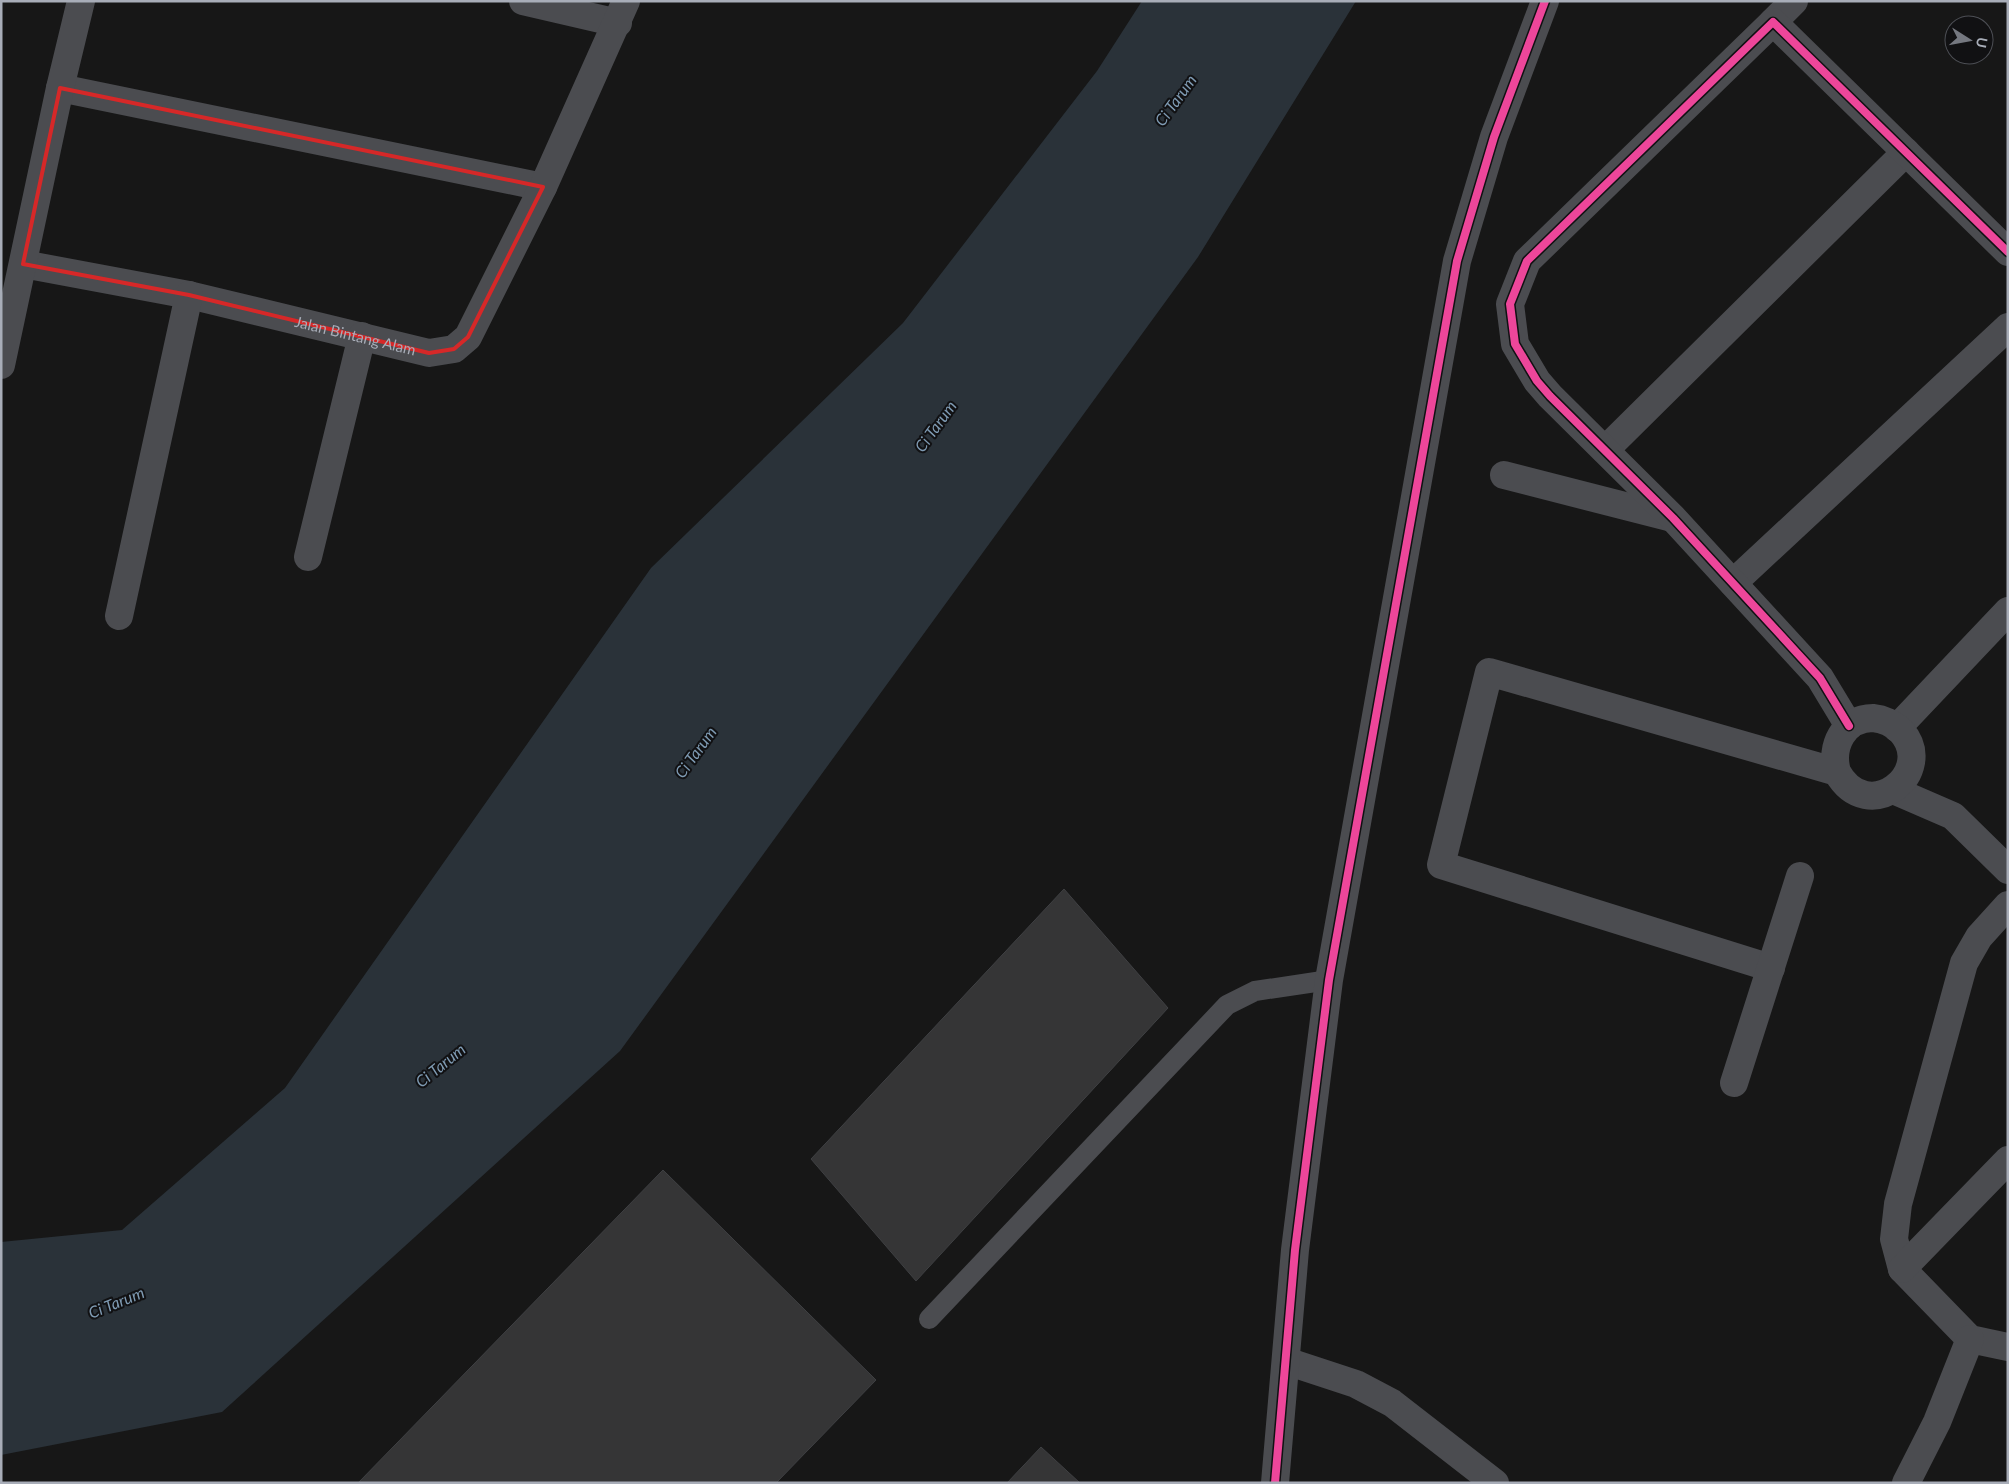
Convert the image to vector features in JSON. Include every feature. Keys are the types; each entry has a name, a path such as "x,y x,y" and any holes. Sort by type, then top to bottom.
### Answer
{"street":[{"path":"1,365 14,279 81,1"},
{"path":"523,1 622,12"},
{"path":"1275,1483 1295,1250 1329,980 1457,261 1494,137 1545,1"},
{"path":"1794,1 1527,261 1510,304 1515,344 1537,381 1673,518 1820,678 1849,726"},
{"name":"Jalan Bintang Alam","path":"14,279 189,295 430,353 454,349 468,337 543,187 622,12"},
{"path":"1773,22 2008,252"},
{"path":"60,88 543,187"},
{"path":"1605,450 1906,152"},
{"path":"119,616 189,295"},
{"path":"1733,583 2008,328"},
{"path":"308,557 362,336"},
{"path":"1504,475 1673,518"},
{"path":"1897,728 2008,611"},
{"path":"1771,968 1441,865 1489,672 1837,772"},
{"path":"1873,718 1886,721 1897,728 1906,737 1910,750 1910,763 1907,775 1893,790 1877,796 1864,796 1853,791 1843,783 1837,772 1834,760 1835,748 1840,736 1849,726 1860,720 1873,718"},
{"path":"1910,763 1953,816 2008,870"},
{"path":"1893,790 1953,816"},
{"path":"1734,1082 1800,876"},
{"path":"2008,905 1979,938 1964,963 1898,1204 1894,1238 1902,1268 1970,1339 2008,1347"},
{"path":"1902,1268 2008,1160"},
{"path":"1906,1483 1937,1422 1970,1339"},
{"path":"1286,1361 1356,1384 1392,1403 1495,1483"}],"lane":[{"path":"929,1319 1227,1004 1255,991 1329,980"}],"highlighted area":[{"path":"60,88 543,187 468,337 454,349 429,353 189,295 23,264"}],"water":[{"name":"Ci Tarum","path":"1142,1 1356,1 1198,257 620,1051 222,1412 1,1455 1,1242 122,1230 285,1088 651,568 903,323 1097,71"}],"building":[{"path":"1064,889 1168,1008 916,1281 811,1159"},
{"path":"663,1170 876,1380 776,1483 358,1483"},
{"path":"1041,1447 1080,1483 1007,1483"}],"cycle path":[{"path":"1275,1483 1295,1250 1329,980 1457,261 1494,137 1545,1"},
{"path":"1849,726 1820,678 1673,518 1537,381 1515,344 1510,304 1527,261 1773,22 2008,252"}]}
